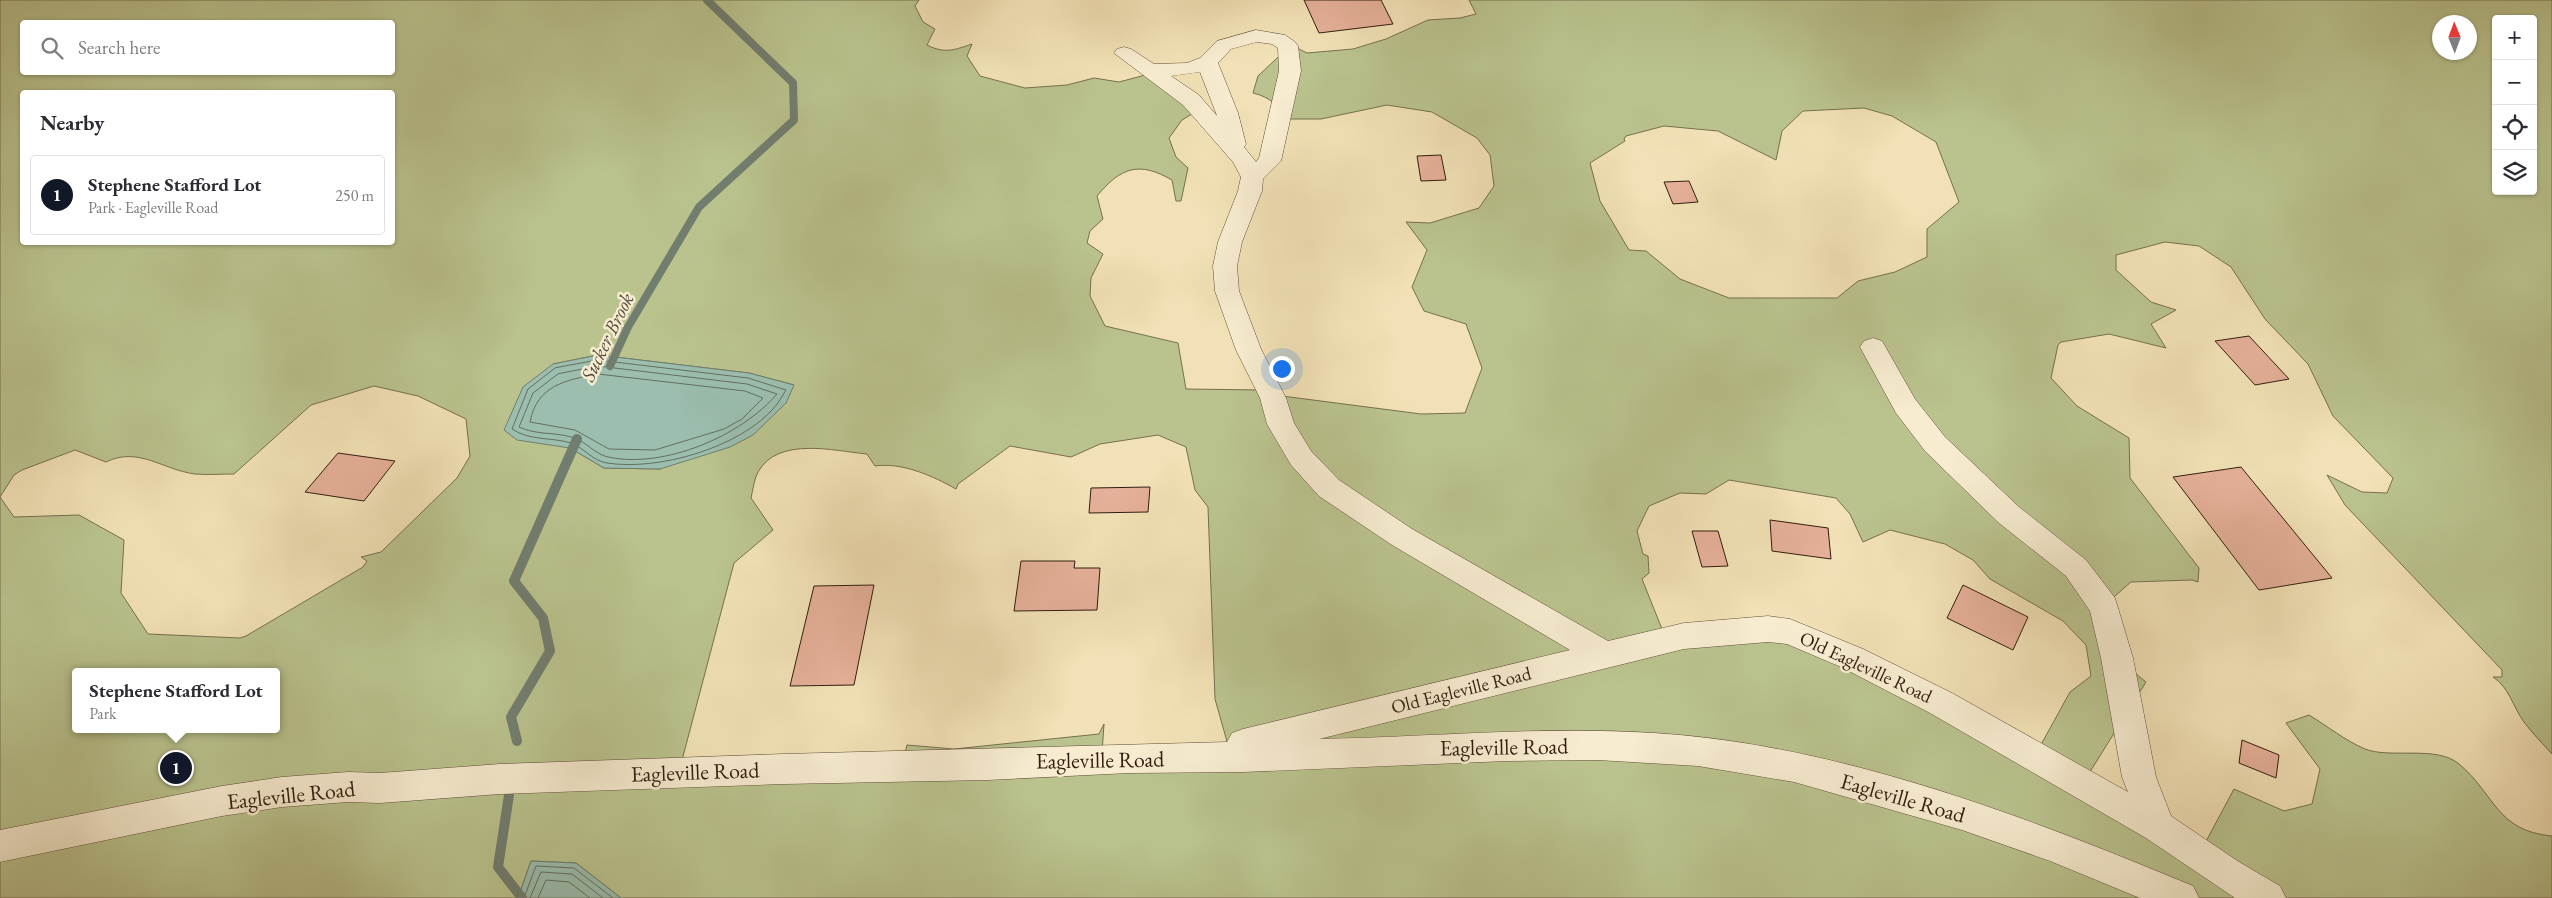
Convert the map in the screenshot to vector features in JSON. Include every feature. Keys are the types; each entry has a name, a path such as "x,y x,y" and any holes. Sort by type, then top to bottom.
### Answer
{"street":[{"path":"1150,70 1190,69 1207,62 1224,45 1256,36 1278,39 1288,46 1290,71 1270,161 1252,177"},
{"path":"1124,53 1191,100 1237,151 1252,177 1250,191 1230,242 1225,266 1227,291 1249,350 1259,366 1273,398 1281,424 1301,458 1329,488 1402,537 1605,655"},
{"path":"1207,62 1227,113 1237,151"},
{"path":"1873,347 1906,406 1935,444 2009,515 2076,568 2104,607 2117,658 2139,778 2158,827"},
{"name":"Old Eagleville Road","path":"1185,757 1605,655 1705,633 1768,629 1790,632 1852,658 1941,702 2158,827 2227,874 2268,898"},
{"name":"Eagleville Road","path":"0,846 222,801 282,792 348,787 380,788 500,779 774,769 988,765 1024,761 1243,757 1280,754 1582,745 1643,747 1707,753 1790,766 1930,802 2118,871 2181,898"}],"green space":[{"path":"0,0 919,0 915,6 923,22 935,29 927,45 933,48 950,50 972,44 967,56 980,76 1025,88 1067,85 1094,78 1119,82 1149,74 1197,111 1182,120 1169,138 1176,157 1188,168 1181,201 1176,201 1172,180 1150,170 1140,169 1123,173 1106,186 1097,196 1103,219 1090,231 1087,243 1103,254 1091,278 1090,296 1105,326 1178,343 1186,389 1262,390 1282,396 1421,414 1465,413 1482,368 1466,324 1424,311 1412,287 1427,250 1406,222 1430,223 1479,208 1494,186 1490,155 1477,138 1432,112 1387,105 1321,119 1290,119 1274,103 1253,93 1258,76 1291,45 1307,53 1353,49 1386,39 1428,20 1460,18 1476,14 1469,0 2552,0 2552,754 2527,726 2503,686 2493,677 2502,677 2502,670 2345,505 2327,475 2362,492 2387,493 2393,478 2333,416 2308,364 2265,319 2231,267 2199,246 2165,242 2116,255 2116,270 2151,302 2176,310 2151,324 2166,348 2109,334 2061,342 2058,345 2051,378 2077,406 2129,438 2130,478 2199,568 2198,582 2192,580 2131,582 2099,610 2104,648 2146,682 2088,775 2203,847 2234,789 2284,811 2312,804 2320,769 2286,723 2309,715 2365,749 2387,753 2439,755 2450,758 2459,764 2507,819 2533,833 2552,836 2552,898 621,898 576,863 531,861 518,898 0,898 0,497","holes":["1864,108 1892,116 1936,142 1959,202 1927,229 1927,257 1895,272 1858,281 1837,298 1729,298 1680,279 1646,251 1629,250 1600,201 1590,163 1625,141 1626,136 1664,126 1718,131 1776,160 1782,131 1803,111","598,355 749,373 794,385 660,469 604,468 570,448 553,364","374,386 418,396 466,419 470,456 457,478 381,552 361,557 367,561 363,567 240,638 148,634 121,593 124,540 79,515 14,517 0,497 14,475 22,470 75,450 106,462 118,458 140,458 183,472 195,474 234,474 311,405","1158,435 1186,447 1195,490 1208,507 1215,699 1228,745 1102,753 1104,724 1099,734 954,749 907,745 903,761 681,764 734,563 773,530 751,498 758,472 767,461 779,454 808,448 867,454 875,466 896,466 917,471 956,489 958,484 1010,446 1071,457 1100,444","1729,480 1836,498 1850,514 1863,542 1890,530 1945,544 1973,560 1990,579 2063,621 2086,645 2091,676 2070,692 2038,750 1799,631 1664,634 1642,579 1649,573 1648,556 1643,554 1637,531 1649,506 1680,493 1706,494"]}],"water":[{"path":"598,355 749,373 794,385 786,403 753,435 730,447 660,469 604,468 570,448 517,440 504,430 523,387 553,364"},
{"path":"531,861 576,863 621,898 518,898"}],"building":[{"path":"1304,0 1381,0 1393,24 1319,33"},
{"path":"1441,155 1446,180 1421,181 1417,156"},
{"path":"1689,181 1698,202 1673,204 1664,182"},
{"path":"2249,336 2289,379 2255,385 2215,341"},
{"path":"338,453 395,461 364,501 305,492"},
{"path":"2241,467 2332,578 2259,590 2173,477"},
{"path":"1150,487 1148,512 1089,513 1091,488"},
{"path":"1770,520 1828,528 1831,559 1772,551"},
{"path":"1692,531 1718,531 1728,566 1702,567"},
{"path":"1021,561 1075,561 1074,568 1100,568 1097,610 1014,611"},
{"path":"874,585 854,685 790,686 814,586"},
{"path":"1963,585 2028,617 2013,650 1947,618"},
{"path":"2242,740 2279,755 2276,778 2239,763"}],"waterway":[{"name":"Sucker Brook","path":"610,366 628,327 699,207 794,120 793,83 707,0"},
{"name":"Sucker Brook","path":"517,741 511,717 550,651 543,618 514,581 577,439"},
{"name":"Sucker Brook","path":"509,795 498,867 522,898"}],"place":[{"name":"Stephene Stafford Lot","path":"176,768"}]}
